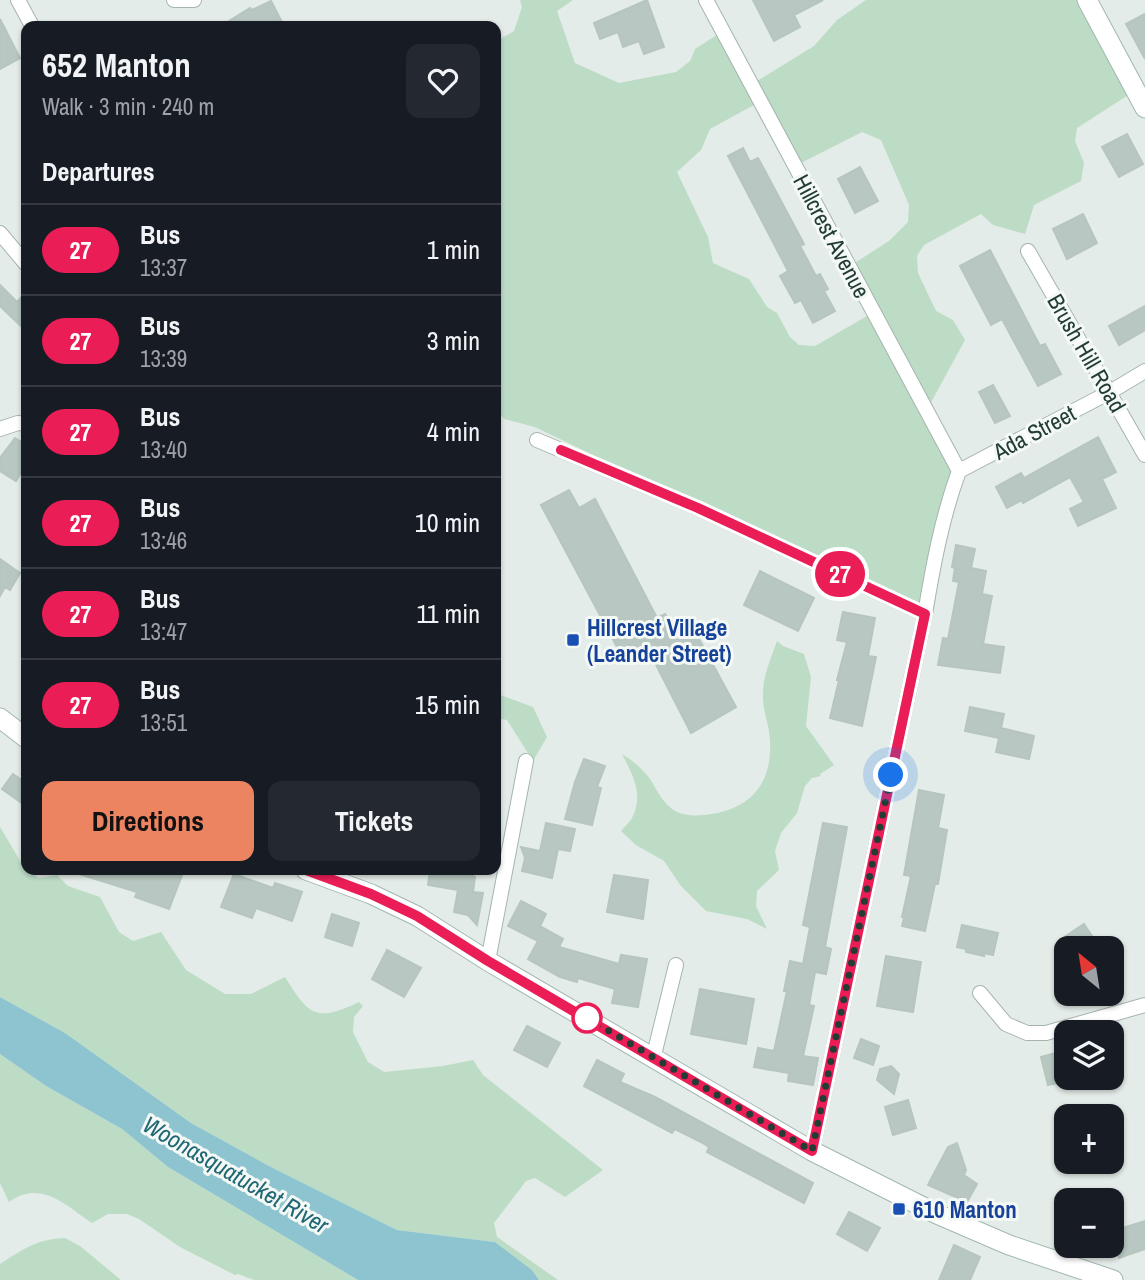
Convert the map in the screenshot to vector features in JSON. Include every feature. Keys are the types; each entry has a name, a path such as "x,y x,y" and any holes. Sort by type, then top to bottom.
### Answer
{"main road":[{"path":"1087,0 1145,108"},
{"path":"0,718 21,734"},
{"path":"319,875 396,905 812,1151 937,1214 997,1240 1113,1280"}],"street":[{"path":"18,0 29,21"},
{"path":"174,0 194,0"},
{"name":"Hillcrest Avenue","path":"706,0 959,471"},
{"path":"0,233 21,258"},
{"name":"Brush Hill Road","path":"1028,251 1145,456"},
{"name":"Ada Street","path":"959,471 1145,371"},
{"path":"0,429 21,423"},
{"path":"537,440 698,508 925,614"},
{"path":"812,1151 932,571 950,494 959,471"},
{"path":"488,961 526,761"},
{"path":"653,1059 676,965"},
{"path":"979,993 1006,1024 1027,1033 1046,1033 1145,1005"}],"green space":[{"path":"520,0 573,0 557,11 575,63 619,83 676,72 690,61 695,49 723,31 757,81 814,46 837,20 866,0 1088,0 1133,92 1077,128 1075,141 1084,163 1081,181 1034,205 1025,234 993,225 981,214 924,245 917,256 918,273 936,311 953,320 965,340 928,408 959,468 929,579 918,606 535,427 504,419 501,415 501,39 514,31 522,7","holes":["763,100 801,163 862,132 881,140 909,205 908,222 889,241 853,264 874,312 815,346 799,345 790,337 777,313 767,307 749,279 713,263 708,237 677,172 701,150 710,129"]},
{"path":"777,641 804,654 811,677 806,726 834,765 820,774 821,776 812,778 805,786 797,813 781,833 775,851 779,870 757,891 756,906 767,929 747,919 706,911 681,886 664,861 636,845 621,831 632,818 637,801 636,785 622,754 644,771 668,806 682,814 720,812 749,799 763,781 770,758 763,687"},
{"path":"501,695 533,707 547,737 533,761 507,720 501,719"},
{"path":"0,827 21,862 21,875 34,875 39,878 57,875 68,886 100,897 119,932 133,941 161,932 186,970 225,994 251,994 285,977 300,1000 314,1012 332,1012 359,1002 363,1006 354,1017 353,1032 368,1062 384,1072 473,1060 483,1075 603,1170 565,1197 535,1178 526,1181 494,1223 497,1237 558,1280 539,1280 532,1270 495,1242 397,1230 269,1166 191,1123 65,1033 0,997"},
{"path":"0,1054 46,1086 122,1129 168,1167 358,1280 254,1280 235,1275 180,1247 127,1214 108,1214 92,1223 62,1202 42,1194 32,1193 9,1202 0,1183"},
{"path":"65,1238 80,1246 121,1280 0,1280 0,1264 23,1249"}],"water":[{"name":"Woonasquatucket River","path":"0,997 65,1033 191,1123 269,1166 397,1230 495,1242 532,1270 539,1280 358,1280 168,1167 122,1129 46,1086 0,1054"}],"building":[{"path":"647,0 664,47 644,54 639,41 623,47 618,32 600,39 594,23"},
{"path":"753,0 823,0 794,15 800,27 774,41"},
{"path":"271,1 281,21 229,21 250,8 252,10"},
{"path":"1145,14 1145,59 1126,24"},
{"path":"0,19 20,58 0,69"},
{"path":"1127,134 1143,164 1119,177 1102,147"},
{"path":"743,148 750,162 758,158 804,244 800,246 816,276 820,274 828,289 824,291 835,311 813,323 801,300 795,303 780,276 788,271 728,156"},
{"path":"860,167 878,201 855,213 838,179"},
{"path":"1083,214 1097,243 1067,259 1053,229"},
{"path":"990,250 1040,346 1045,344 1061,374 1038,386 1002,319 991,325 960,266"},
{"path":"0,285 17,302 21,298 21,326 0,306"},
{"path":"1145,306 1145,330 1119,345 1109,326"},
{"path":"993,385 1010,416 995,423 979,392"},
{"path":"1098,437 1116,472 1102,479 1116,508 1078,526 1070,509 1084,502 1070,477 1023,503 1022,500 1007,508 996,487 1021,473 1024,478"},
{"path":"15,438 21,442 21,472 16,481 0,471 0,458"},
{"path":"569,490 579,508 595,499 657,618 665,614 676,632 691,624 736,707 691,733 648,649 625,662 541,505"},
{"path":"956,545 975,549 971,568 986,571 982,594 992,596 983,644 1004,647 1000,673 938,665 943,638 948,639 959,582 953,581 955,568 952,567"},
{"path":"0,559 20,573 10,590 5,587 0,596"},
{"path":"760,571 814,598 798,631 744,605"},
{"path":"843,612 875,618 868,656 876,657 862,726 830,718 847,642 837,640"},
{"path":"970,707 1004,714 1001,728 1034,736 1029,759 996,752 999,738 965,731"},
{"path":"584,759 605,766 597,787 601,788 592,825 565,819"},
{"path":"13,774 21,780 21,802 2,789"},
{"path":"919,790 944,795 938,828 947,830 938,884 935,884 925,931 902,926 911,876 904,875"},
{"path":"546,823 575,829 570,851 558,849 552,878 522,871 525,858 521,847 540,851"},
{"path":"823,823 847,827 825,947 831,949 826,974 815,972 809,1005 814,1006 803,1056 818,1058 813,1085 788,1081 789,1073 754,1067 758,1048 774,1051 787,991 784,991 790,961 803,964 810,927 803,925"},
{"path":"82,875 182,875 169,909 135,897 137,892"},
{"path":"234,875 273,888 275,883 302,892 292,921 256,908 252,918 221,907"},
{"path":"429,875 475,877 473,892 483,893 477,925 468,915 454,912 458,890 428,885"},
{"path":"614,875 648,880 643,919 607,912"},
{"path":"521,901 546,914 540,926 563,939 559,947 619,964 621,955 647,959 638,1007 612,1003 615,989 578,978 577,982 560,977 528,959 538,941 508,926"},
{"path":"332,914 359,923 352,946 325,937"},
{"path":"1084,924 1092,936 1066,936"},
{"path":"962,925 998,933 993,955 966,952 966,949 957,947"},
{"path":"387,950 421,968 404,997 372,979"},
{"path":"886,956 921,962 913,1012 877,1006"},
{"path":"700,989 754,999 746,1044 691,1034"},
{"path":"527,1026 560,1043 547,1067 514,1050"},
{"path":"861,1039 879,1046 873,1065 854,1058"},
{"path":"1054,1053 1054,1084 1048,1085 1041,1057"},
{"path":"597,1060 624,1074 620,1082 655,1097 813,1183 804,1203 707,1152 709,1147 701,1142 675,1129 672,1133 584,1086"},
{"path":"891,1066 899,1074 894,1094 877,1080 880,1069"},
{"path":"908,1100 916,1128 893,1135 885,1107"},
{"path":"957,1143 966,1170 964,1175 977,1184 967,1202 928,1185 948,1147"},
{"path":"849,1212 880,1228 867,1251 837,1234"},
{"path":"1145,1221 1145,1249 1124,1256 1124,1228"},
{"path":"954,1245 980,1257 970,1280 939,1280"}],"bus line":[{"name":"27","path":"320,875 371,894 417,916 488,961 812,1151 925,614 698,508 561,450"}],"place":[{"name":"Hillcrest Village (Leander Street)","path":"573,640"},
{"name":"610 Manton","path":"899,1209"}],"route":[{"path":"587,1018 812,1151 891,775"}]}
